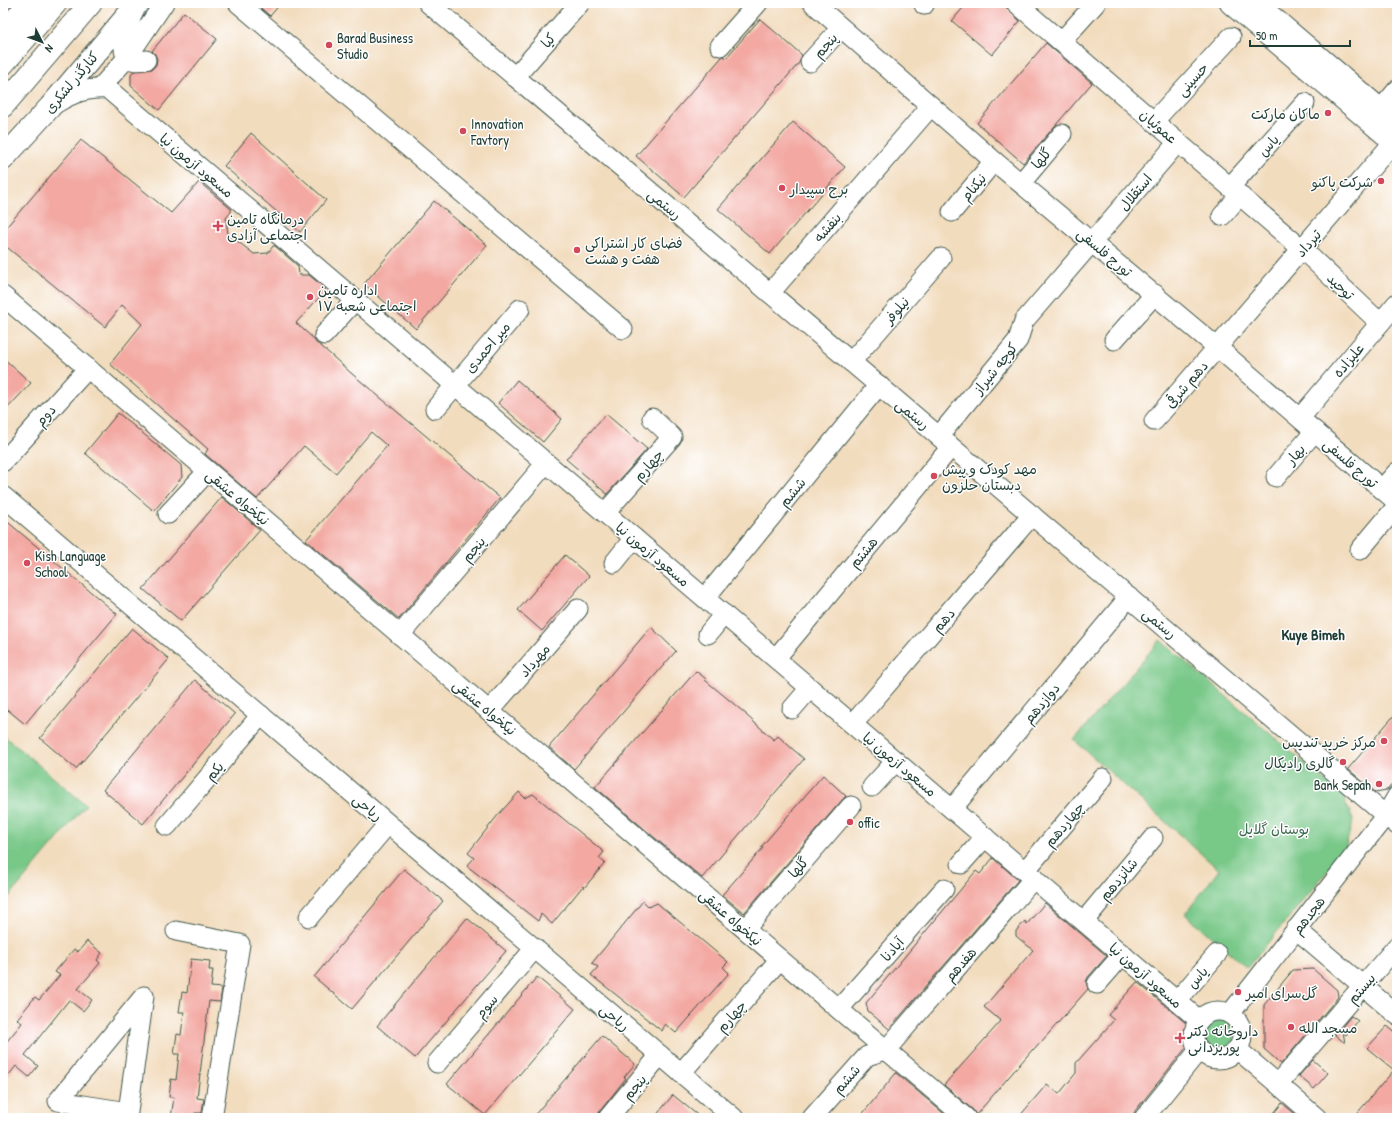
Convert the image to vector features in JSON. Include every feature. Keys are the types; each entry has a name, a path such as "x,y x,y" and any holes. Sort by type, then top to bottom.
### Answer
{"main road":[{"path":"3,34 29,3"},
{"path":"3,64 56,3"},
{"path":"3,106 91,3"},
{"path":"1231,3 1375,115"},
{"path":"1255,3 1375,115 1396,137"},
{"name":"کنارگذر لشکری","path":"3,159 50,107 136,5"}],"street":[{"path":"50,107 68,95 88,89 104,88 127,58 164,3"},
{"path":"238,3 623,329"},
{"name":"رستمی","path":"428,3 1129,598 1393,816"},
{"name":"کیا","path":"515,77 580,3"},
{"path":"720,46 758,3"},
{"name":"تورج فلسفی","path":"812,3 994,161 1155,294 1397,502"},
{"name":"عموئیان","path":"1016,3 1302,249"},
{"path":"1061,42 1096,3"},
{"path":"136,5 123,46 124,54 127,58 137,62 146,60"},
{"name":"پنجم","path":"810,62 841,28"},
{"name":"حسینی","path":"1154,121 1231,37"},
{"name":"مسعود آزمون نیا","path":"104,88 776,658 1199,1020"},
{"path":"1375,115 1397,90"},
{"name":"یاس","path":"1222,216 1235,191 1305,103"},
{"name":"بنفشه","path":"770,293 931,106"},
{"name":"گلها","path":"1021,183 1062,134"},
{"name":"تیرداد","path":"1218,348 1396,137"},
{"name":"استقلال","path":"1093,242 1178,142"},
{"name":"نیکنام","path":"952,212 994,161"},
{"name":"کوچه شیراز","path":"945,441 1018,340 1024,321 1093,242"},
{"name":"توحید","path":"1302,249 1380,323"},
{"name":"نیلوفر","path":"851,362 941,258"},
{"path":"1114,340 1155,294"},
{"name":"نیکخواه عشقی","path":"3,296 966,1118"},
{"path":"324,335 355,300"},
{"name":"علیزاده","path":"1300,418 1397,303"},
{"name":"میر احمدی","path":"455,385 520,309"},
{"name":"دهم شرقی","path":"1154,421 1218,348"},
{"name":"دوم","path":"3,462 88,368"},
{"path":"435,409 455,385"},
{"name":"ششم","path":"705,598 879,385"},
{"name":"چهارم","path":"605,513 672,437 652,418"},
{"name":"بهار","path":"1276,477 1315,431"},
{"name":"هشتم","path":"776,658 945,441"},
{"name":"پنجم","path":"400,635 546,463"},
{"path":"168,514 208,470"},
{"path":"1382,490 1397,472"},
{"name":"ریاحی","path":"3,496 734,1118"},
{"path":"1360,550 1397,506"},
{"name":"دهم","path":"853,724 1032,515"},
{"path":"614,563 634,538"},
{"name":"دوازدهم","path":"952,809 1129,598"},
{"name":"مهرداد","path":"489,711 578,609"},
{"path":"708,634 724,614"},
{"path":"792,709 810,688"},
{"name":"یکم","path":"167,826 261,715"},
{"path":"872,787 896,761"},
{"name":"چهاردهم","path":"1029,875 1103,778"},
{"name":"هجدهم","path":"1230,1014 1296,929 1393,816 1397,796"},
{"name":"گلها","path":"745,929 851,806"},
{"path":"308,916 388,824"},
{"path":"961,864 985,837"},
{"name":"شانزدهم","path":"1084,921 1153,838"},
{"name":"هفدهم","path":"886,1050 1029,875"},
{"name":"آپادنا","path":"839,1009 944,890"},
{"path":"1296,929 1397,1015"},
{"path":"176,931 240,944 212,1118"},
{"name":"بیستم","path":"1278,1084 1397,946"},
{"name":"سوم","path":"437,1063 535,948"},
{"path":"1097,984 1123,954"},
{"name":"یاس","path":"1177,1001 1217,954"},
{"name":"چهارم","path":"681,1073 780,959"},
{"path":"144,996 128,1112 94,1113 58,1101 144,996"},
{"path":"1214,1012 1230,1014 1240,1026 1242,1034 1241,1042 1237,1049 1232,1055 1226,1058 1218,1059 1204,1055 1195,1043 1195,1027 1199,1020 1206,1014 1214,1012"},
{"path":"1237,1049 1317,1118"},
{"name":"ششم","path":"812,1118 867,1056 886,1050"},
{"path":"1144,1118 1199,1050"},
{"name":"پنجم","path":"608,1118 660,1055"}],"green space":[{"name":"بوستان گلایل","path":"1160,640 1342,795 1353,819 1345,850 1247,968 1185,914 1219,870 1074,740"},
{"path":"3,735 86,805 3,904"},
{"path":"1215,1019 1221,1019 1225,1020 1232,1026 1235,1036 1234,1043 1228,1050 1221,1053 1215,1053 1211,1052 1204,1046 1201,1039 1201,1033 1202,1029 1208,1022"}],"building":[{"path":"255,3 281,3 270,16"},
{"path":"967,3 1005,3 1009,11 1020,21 992,55 952,21"},
{"path":"184,12 217,39 159,110 131,86 131,75 134,71 152,69 156,65 157,59 152,51"},
{"path":"760,19 802,55 799,63 684,197 636,156 722,57 724,56 726,58"},
{"path":"1046,43 1092,83 1023,163 977,123"},
{"name":"برج سپیدار","path":"793,122 845,167 770,254 718,209"},
{"path":"251,133 326,200 300,232 224,166"},
{"path":"81,140 171,213 199,182 231,209 231,212 226,218 228,234 254,254 268,253 273,246 275,246 298,266 299,275 309,275 325,288 325,291 296,323 314,339 316,343 500,498 399,619 306,540 387,446 371,432 336,473 304,446 257,499 205,454 208,449 110,364 142,324 122,305 105,327 3,244 3,231"},
{"path":"434,201 487,245 416,329 364,284"},
{"path":"3,358 31,383 3,413"},
{"path":"517,380 562,419 543,442 498,403"},
{"path":"118,413 181,465 182,477 154,511 85,453"},
{"path":"606,414 647,449 607,494 566,459"},
{"path":"222,497 260,530 181,621 143,589"},
{"path":"3,518 117,614 25,724 3,706"},
{"path":"565,555 589,576 542,631 518,610"},
{"path":"651,627 676,651 574,769 549,747"},
{"path":"132,628 169,659 76,769 40,738"},
{"path":"696,671 774,740 778,736 804,759 702,878 595,787"},
{"path":"195,680 235,714 143,824 103,790"},
{"name":"مرکز خرید تندیس","path":"1397,712 1397,779 1387,790 1375,792 1348,769"},
{"path":"823,775 846,796 744,913 722,895"},
{"path":"519,792 525,798 533,794 604,852 599,858 605,863 584,888 583,886 552,924 541,914 538,921 467,866 474,858 468,853 498,815"},
{"path":"993,858 1018,880 889,1029 868,1011 866,1003 976,871 980,874"},
{"path":"404,869 443,901 352,1009 314,977"},
{"path":"643,901 649,907 657,903 728,962 723,967 729,973 676,1033 665,1024 662,1031 591,975 598,967 592,963"},
{"path":"1045,903 1107,956 1088,977 1086,982 1088,989 1034,1050 1033,1049 976,1115 973,1110 944,1085 1001,1021 984,1007 1033,950 1016,936 1016,931 1025,921 1027,924"},
{"path":"467,918 506,951 415,1058 377,1026"},
{"path":"87,941 102,953 97,960 100,963 78,989 92,1000 83,1011 69,1000 25,1055 38,1066 29,1077 16,1066 3,1082 3,1046 22,1023 17,1019 35,997 39,1000 60,975 55,972 74,949 78,952"},
{"path":"191,959 210,961 209,970 213,970 211,987 222,988 220,1002 209,1001 197,1098 204,1099 202,1113 195,1113 195,1118 171,1118 174,1097 169,1097 171,1079 176,1080 179,1054 174,1054 177,1034 181,1035 184,1012 179,1012 182,992 187,993"},
{"name":"مسجد الله","path":"1313,969 1337,990 1338,997 1281,1064 1264,1049 1264,1005 1293,970"},
{"path":"537,977 575,1009 485,1115 447,1084"},
{"path":"1137,982 1187,1024 1186,1031 1189,1044 1135,1111 1132,1118 1018,1118 1047,1084 1059,1094 1076,1073 1076,1063 1114,1020 1108,1015"},
{"path":"1351,1016 1358,1021 1346,1035 1343,1032 1345,1043 1335,1035"},
{"path":"1387,1026 1397,1034 1397,1118 1353,1118 1394,1070 1367,1048"},
{"path":"602,1036 635,1064 600,1111 597,1118 532,1118"},
{"path":"1313,1060 1328,1073 1314,1089 1299,1076"},
{"path":"896,1073 949,1118 859,1118"},
{"path":"673,1095 701,1118 654,1118"},
{"path":"1282,1103 1300,1118 1270,1118"}],"place":[{"name":"Barad Business Studio","path":"329,45"},
{"name":"ماکان مارکت","path":"1328,113"},
{"name":"Innovation Favtory","path":"463,131"},
{"name":"شرکت پاکنو","path":"1381,181"},
{"name":"برج سپیدار","path":"782,188"},
{"name":"درمانگاه تامین اجتماعی آزادی","path":"218,226"},
{"name":"فضای کار اشتراکی هفت و هشت","path":"577,250"},
{"name":"اداره تامین اجتماعی شعبه ۱۷","path":"310,297"},
{"name":"مهد کودک و پیش دبستان حلزون","path":"934,476"},
{"name":"Kish Language School","path":"27,563"},
{"name":"مرکز خرید تندیس","path":"1384,741"},
{"name":"گالری رادیکال","path":"1343,762"},
{"name":"Bank Sepah","path":"1379,784"},
{"name":"offic","path":"850,822"},
{"name":"گل‌سرای امیر","path":"1238,992"},
{"name":"مسجد الله","path":"1291,1027"},
{"name":"داروخانه دکتر پوریزدانی","path":"1180,1038"}],"district":[{"name":"Kuye Bimeh","path":"1313,634"}]}
